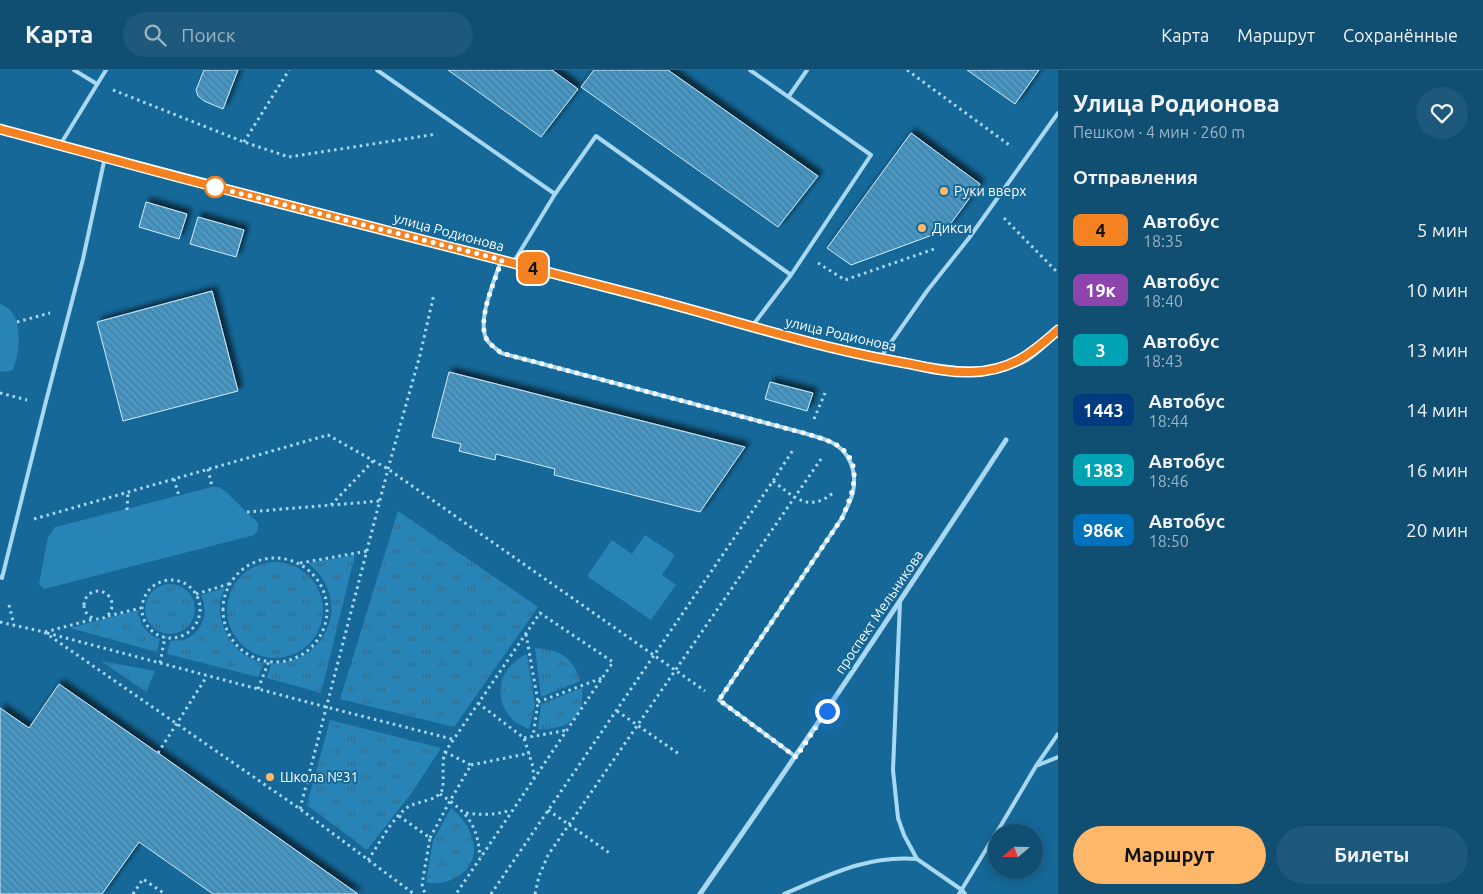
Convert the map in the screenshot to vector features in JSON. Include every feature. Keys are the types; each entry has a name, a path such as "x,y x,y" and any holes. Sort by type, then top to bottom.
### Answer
{"street":[{"name":"улица Родионова","path":"0,129 880,358 955,371 991,370 1023,359 1058,330"},
{"name":"проспект Мельникова","path":"700,894 796,757 1006,440"}],"lane":[{"path":"74,70 97,84"},
{"path":"60,145 106,70"},
{"path":"377,70 555,194"},
{"path":"750,70 871,155 791,275 752,326"},
{"path":"789,96 807,70"},
{"path":"880,358 1058,113"},
{"path":"513,263 555,194 596,136 791,275"},
{"path":"0,578 2,578 17,524 45,405 83,259 105,156"},
{"path":"502,260 486,308 483,329 487,340 501,353 804,433 832,442 844,451 850,460 855,474 853,493 842,518 719,700 796,757"},
{"path":"900,602 893,770 898,818 904,836 917,859 964,892"},
{"path":"1001,824 1036,766 1058,734"},
{"path":"1036,766 1058,757"},
{"path":"959,894 964,892 988,848"},
{"path":"784,894 845,868 883,859 917,859"}],"path":[{"path":"244,142 289,70"},
{"path":"907,70 1026,157"},
{"path":"97,84 244,142 289,157 462,130"},
{"path":"991,206 1058,273"},
{"path":"805,254 845,280 969,238"},
{"path":"300,809 388,470 420,355 434,294"},
{"path":"17,322 70,307"},
{"path":"0,393 45,405"},
{"path":"813,419 825,393"},
{"path":"17,524 328,435 388,470 719,700"},
{"path":"492,894 793,450 802,453"},
{"path":"535,894 539,876 548,855 821,459 829,463"},
{"path":"331,505 373,461"},
{"path":"208,469 212,487"},
{"path":"174,478 179,496"},
{"path":"773,481 794,498 807,503 828,496 837,490"},
{"path":"127,510 128,492"},
{"path":"247,512 380,501"},
{"path":"298,564 368,551"},
{"path":"277,558 298,564 305,567 316,577 323,590 327,604 326,619 322,633 313,645 302,654 288,660 269,661 246,653 235,643 227,630 224,615 224,600 232,582 249,565 262,560 277,558"},
{"path":"173,579 182,581 190,586 196,594 200,603 200,613 197,623 190,631 182,636 172,638 153,633 146,626 141,608 143,598 154,584 163,580 173,579"},
{"path":"196,594 232,582"},
{"path":"95,619 87,614 84,606 86,597 94,591 103,592 110,598 112,607 108,615 104,617"},
{"path":"9,605 14,625"},
{"path":"44,632 141,608"},
{"path":"368,860 399,816 413,805 440,794 443,789 442,760 452,739 540,613 613,662 456,894"},
{"path":"0,622 452,739"},
{"path":"44,632 300,809 414,894"},
{"path":"526,633 538,702 533,737"},
{"path":"160,663 165,637"},
{"path":"258,689 269,661"},
{"path":"158,753 208,676"},
{"path":"538,702 602,678"},
{"path":"478,703 524,738 530,753 534,780"},
{"path":"617,711 679,754"},
{"path":"524,738 568,730"},
{"path":"445,752 471,765 530,753"},
{"path":"425,894 422,884 430,838 471,765"},
{"path":"440,794 465,813 479,841 480,858"},
{"path":"465,813 498,814 512,810"},
{"path":"548,810 611,854"},
{"path":"399,816 430,838"},
{"path":"133,894 143,879 165,894"}],"green space":[{"path":"0,304 8,308 14,315 17,323 19,343 13,370 6,372 0,371"},
{"path":"212,487 219,487 225,491 258,523 258,530 254,535 44,589 39,584 48,537 55,527"},
{"path":"398,511 538,607 454,727 340,699"},
{"path":"645,535 675,555 662,575 676,585 651,620 587,576 612,540 632,554"},
{"path":"355,555 321,693 267,678 271,664 290,661 306,654 318,644 331,618 331,603 328,589 320,575 308,563"},
{"path":"266,562 284,562 302,570 315,583 323,601 320,629 302,650 284,658 266,658 248,650 235,637 227,619 227,601 235,583 248,570"},
{"path":"165,584 175,584 188,591 195,604 195,614 188,627 175,634 165,634 156,630 149,623 145,614 145,604 149,595 156,588"},
{"path":"225,588 220,604 222,624 238,649 246,656 264,663 258,677 167,654 170,641 182,640 192,636 200,626 204,614 201,595"},
{"path":"138,610 140,620 147,632 160,639 157,652 70,628"},
{"path":"535,648 551,650 564,656 577,672 580,681 541,697"},
{"path":"527,654 535,705 529,729 512,719 502,701 500,691 505,674 510,666"},
{"path":"101,661 155,671 146,692"},
{"path":"582,688 581,708 575,718 565,725 538,729 541,704"},
{"path":"330,720 441,748 413,791 367,850 307,805"},
{"path":"451,808 466,825 471,835 474,855 464,872 453,879 440,883 426,882 433,841"}],"building":[{"path":"204,70 238,70 223,109 204,101 198,96 196,90"},
{"path":"448,70 552,70 578,89 541,137"},
{"path":"594,70 668,70 818,176 778,227 581,87"},
{"path":"967,70 1039,70 1015,104"},
{"path":"911,133 980,184 946,230 851,265 827,248"},
{"path":"146,202 187,214 179,239 139,227"},
{"path":"198,217 244,230 236,257 190,244"},
{"path":"212,291 238,391 123,421 97,322"},
{"path":"449,372 745,447 700,512 554,475 555,469 496,454 495,460 459,451 461,444 432,437"},
{"path":"770,382 813,393 807,411 765,399"},
{"path":"59,684 358,894 213,894 139,842 102,894 0,894 0,708 29,728"}],"bus line":[{"name":"4","path":"0,129 831,347 880,358 955,371 991,370 1023,359 1058,330"}],"place":[{"name":"Руки вверх","path":"944,191"},
{"name":"Дикси","path":"922,228"},
{"name":"Школа №31","path":"270,777"}],"route":[{"path":"215,187 502,260 484,315 483,329 487,340 501,353 804,433 832,442 844,451 850,460 855,474 853,493 842,518 719,700 796,757 827,711"}]}
